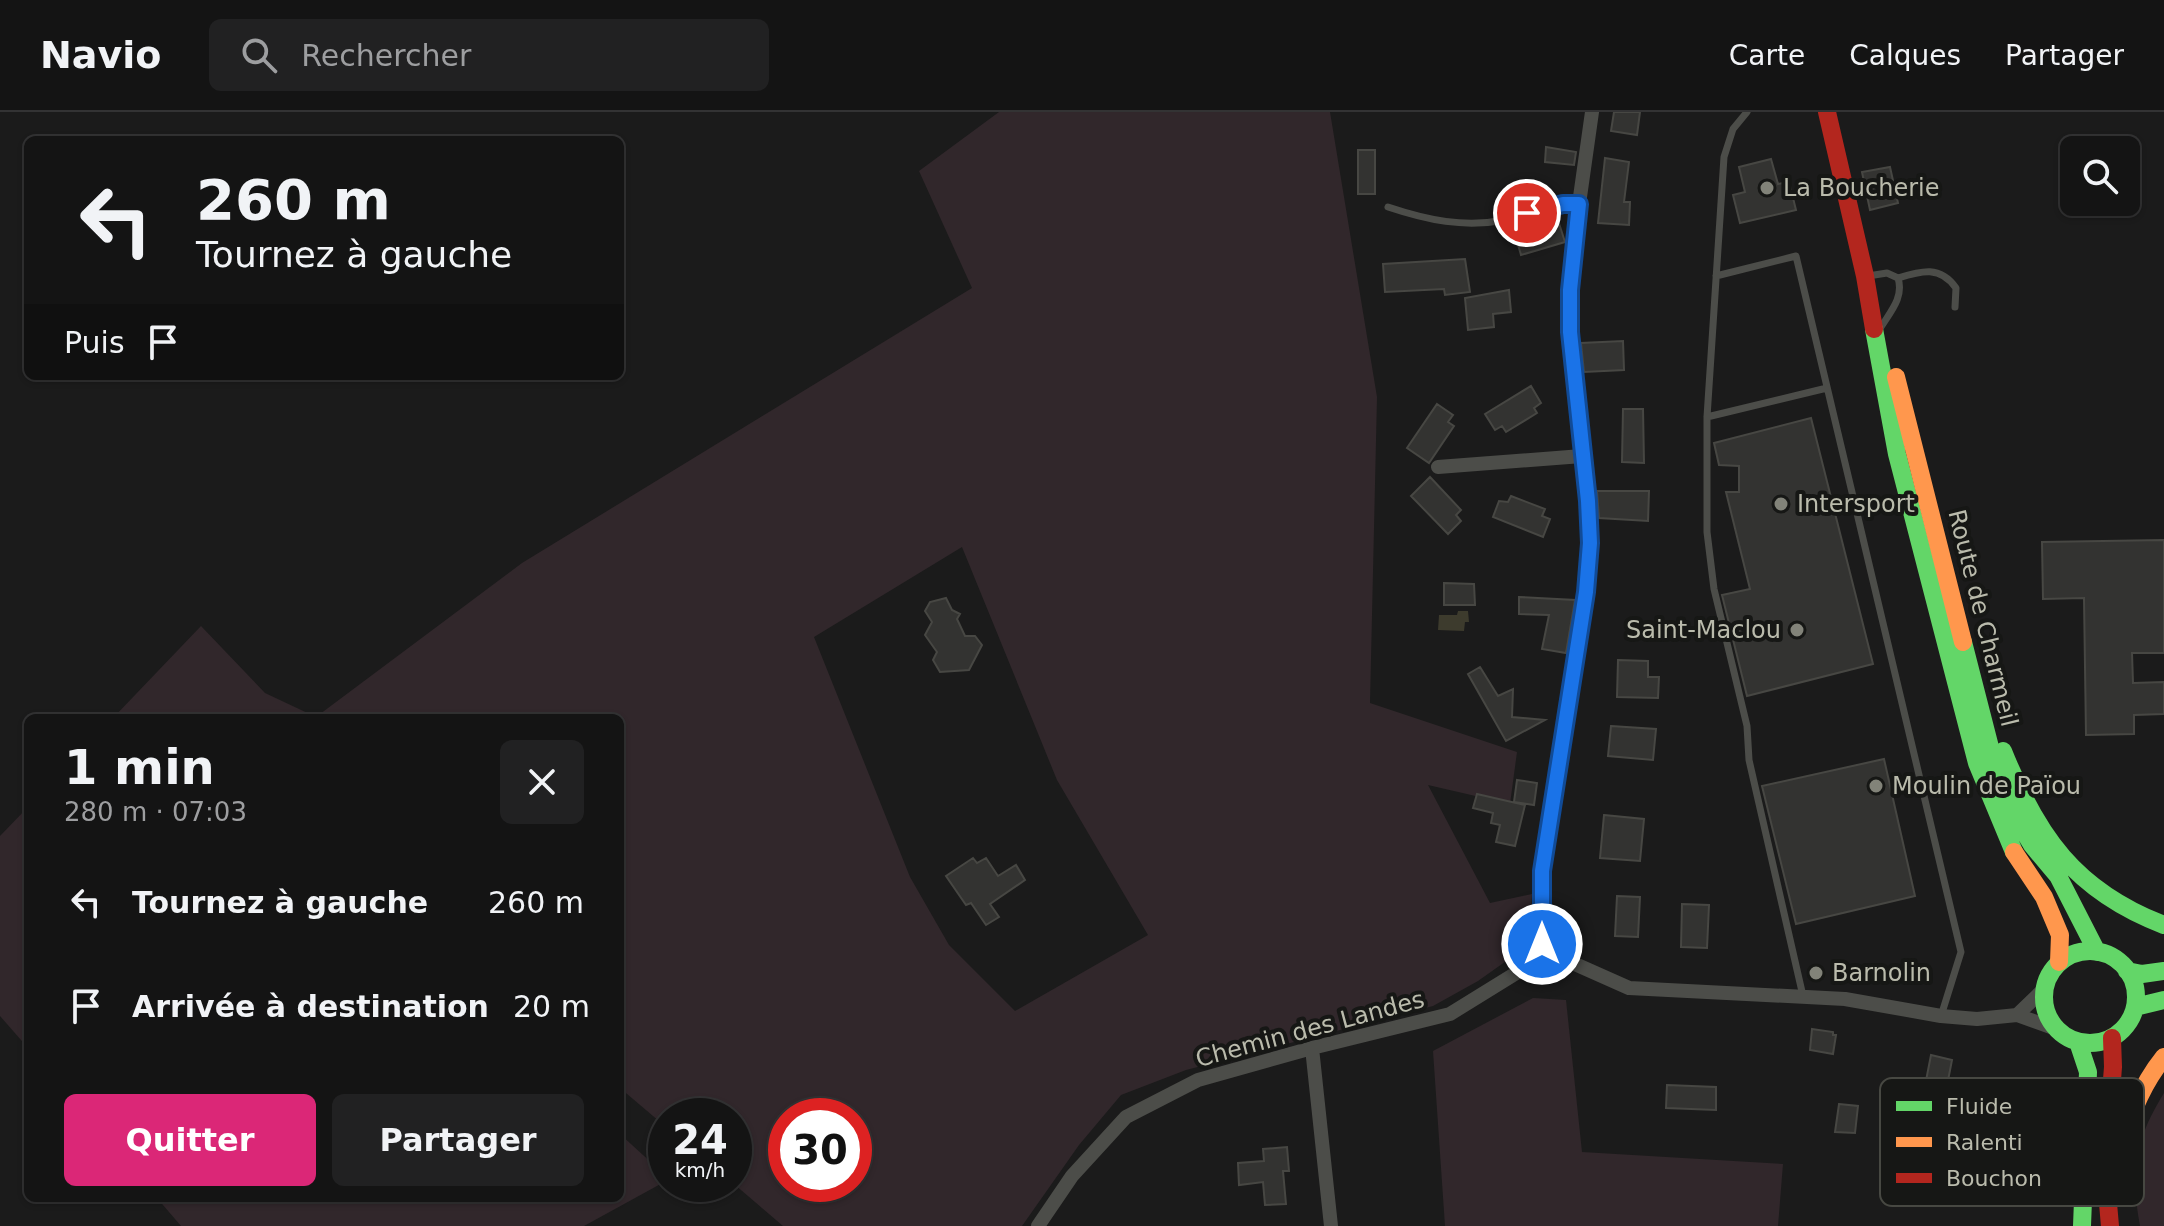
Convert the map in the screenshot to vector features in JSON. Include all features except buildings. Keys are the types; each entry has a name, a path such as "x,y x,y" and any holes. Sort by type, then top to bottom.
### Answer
{"main road":[{"name":"Route de Charmeil","path":"1827,112 1865,276 1897,454 1977,763 2017,858 2044,897 2060,935 2059,962"},
{"name":"Route de Charmeil","path":"1865,276 1975,682 2002,794 2032,845 2058,876 2097,952"},
{"path":"1975,682 2019,792 2044,836 2084,879 2126,910 2164,925"},
{"path":"2097,952 2114,958 2127,971 2135,988 2135,1007 2127,1025 2112,1038 2096,1043 2078,1042 2056,1029 2045,1011 2044,989 2049,974 2059,962 2077,953 2097,952"},
{"path":"2127,971 2142,974 2164,971"},
{"path":"2135,1007 2164,1000"},
{"path":"2112,1038 2113,1078"},
{"path":"2078,1042 2088,1078"},
{"path":"2144,1085 2164,1057"},
{"path":"2082,1226 2083,1206"},
{"path":"2108,1206 2110,1226"},
{"path":"2110,1226 2112,1206"}],"street":[{"path":"1592,112 1570,290 1570,332 1588,501 1589,555 1586,592 1542,871 1542,957 1575,964 1629,988 1845,999 1941,1016 1977,1019 2017,1015 2056,1029"},
{"path":"1438,467 1582,456"},
{"name":"Chemin des Landes","path":"1038,1226 1072,1176 1126,1117 1198,1080 1450,1014 1542,957"},
{"path":"2017,1015 2044,989"},
{"path":"1312,1048 1331,1226"}],"lane":[{"path":"1748,113 1728,141 1724,157 1707,417 1707,532 1714,589 1747,726 1749,760 1803,996"},
{"path":"1388,207 1423,218 1482,223 1563,204 1579,204"},
{"path":"1716,276 1796,256 1961,952 1941,1016"},
{"path":"1865,276 1887,273 1898,278 1930,270 1940,273 1956,288 1955,307"},
{"path":"1881,327 1900,296 1898,278"},
{"path":"1707,417 1827,388"}],"shaded area":[{"path":"999,112 1330,112 1377,397 1370,703 1517,752 1510,804 1428,785 1490,903 1532,894 1529,945 1478,981 1433,1006 1186,1070 1121,1095 1079,1145 1022,1226 783,1226 752,1199 752,1098 648,1098 648,1112 624,1091 624,714 320,714 522,563 972,288 919,171","holes":["962,547 1057,780 1148,935 1015,1011 949,945 910,877 814,637"]},
{"path":"1458,611 1468,611 1469,622 1465,622 1464,631 1438,630 1439,615 1457,615"},
{"path":"201,626 265,693 310,714 117,714"},
{"path":"24,811 24,1043 0,1016 0,836"},
{"path":"1533,998 1566,1000 1582,1152 1783,1164 1778,1226 1445,1226 1433,1051"},
{"path":"2164,1093 2164,1226 2140,1226 2137,1206 2144,1206 2144,1134"},
{"path":"624,1138 648,1160 648,1191 584,1226 181,1226 160,1202 624,1202"}],"traffic: fast":[{"path":"1874,329 1897,454 1977,763 2014,852"},
{"path":"1963,642 2002,794 2032,845 2058,876 2097,952"},
{"path":"2003,751 2030,809 2063,857 2106,895 2164,925"},
{"path":"2090,951 2107,955 2122,965 2132,980 2136,997 2132,1014 2122,1029 2107,1039 2090,1043 2073,1039 2058,1029 2048,1014 2044,997 2048,980 2058,965 2073,955 2090,951"},
{"path":"2127,971 2142,974 2164,971"},
{"path":"2135,1007 2164,1000"},
{"path":"2078,1042 2088,1078"},
{"path":"2082,1226 2083,1206"}],"traffic: slow":[{"path":"1896,377 1963,642"},
{"path":"2014,852 2044,897 2060,935 2059,962"},
{"path":"2144,1089 2164,1057"}],"traffic: jam":[{"path":"1827,112 1865,276 1874,329"},
{"path":"2112,1038 2112,1078"},
{"path":"2108,1206 2110,1226"}],"place":[{"name":"La Boucherie","path":"1767,188"},
{"name":"Intersport","path":"1781,504"},
{"name":"Saint-Maclou","path":"1797,630"},
{"name":"Moulin de Païou","path":"1876,786"},
{"name":"Barnolin","path":"1816,973"}],"route":[{"path":"1527,213 1563,204 1579,204 1570,290 1570,332 1590,543 1586,592 1542,871 1542,944"}]}
